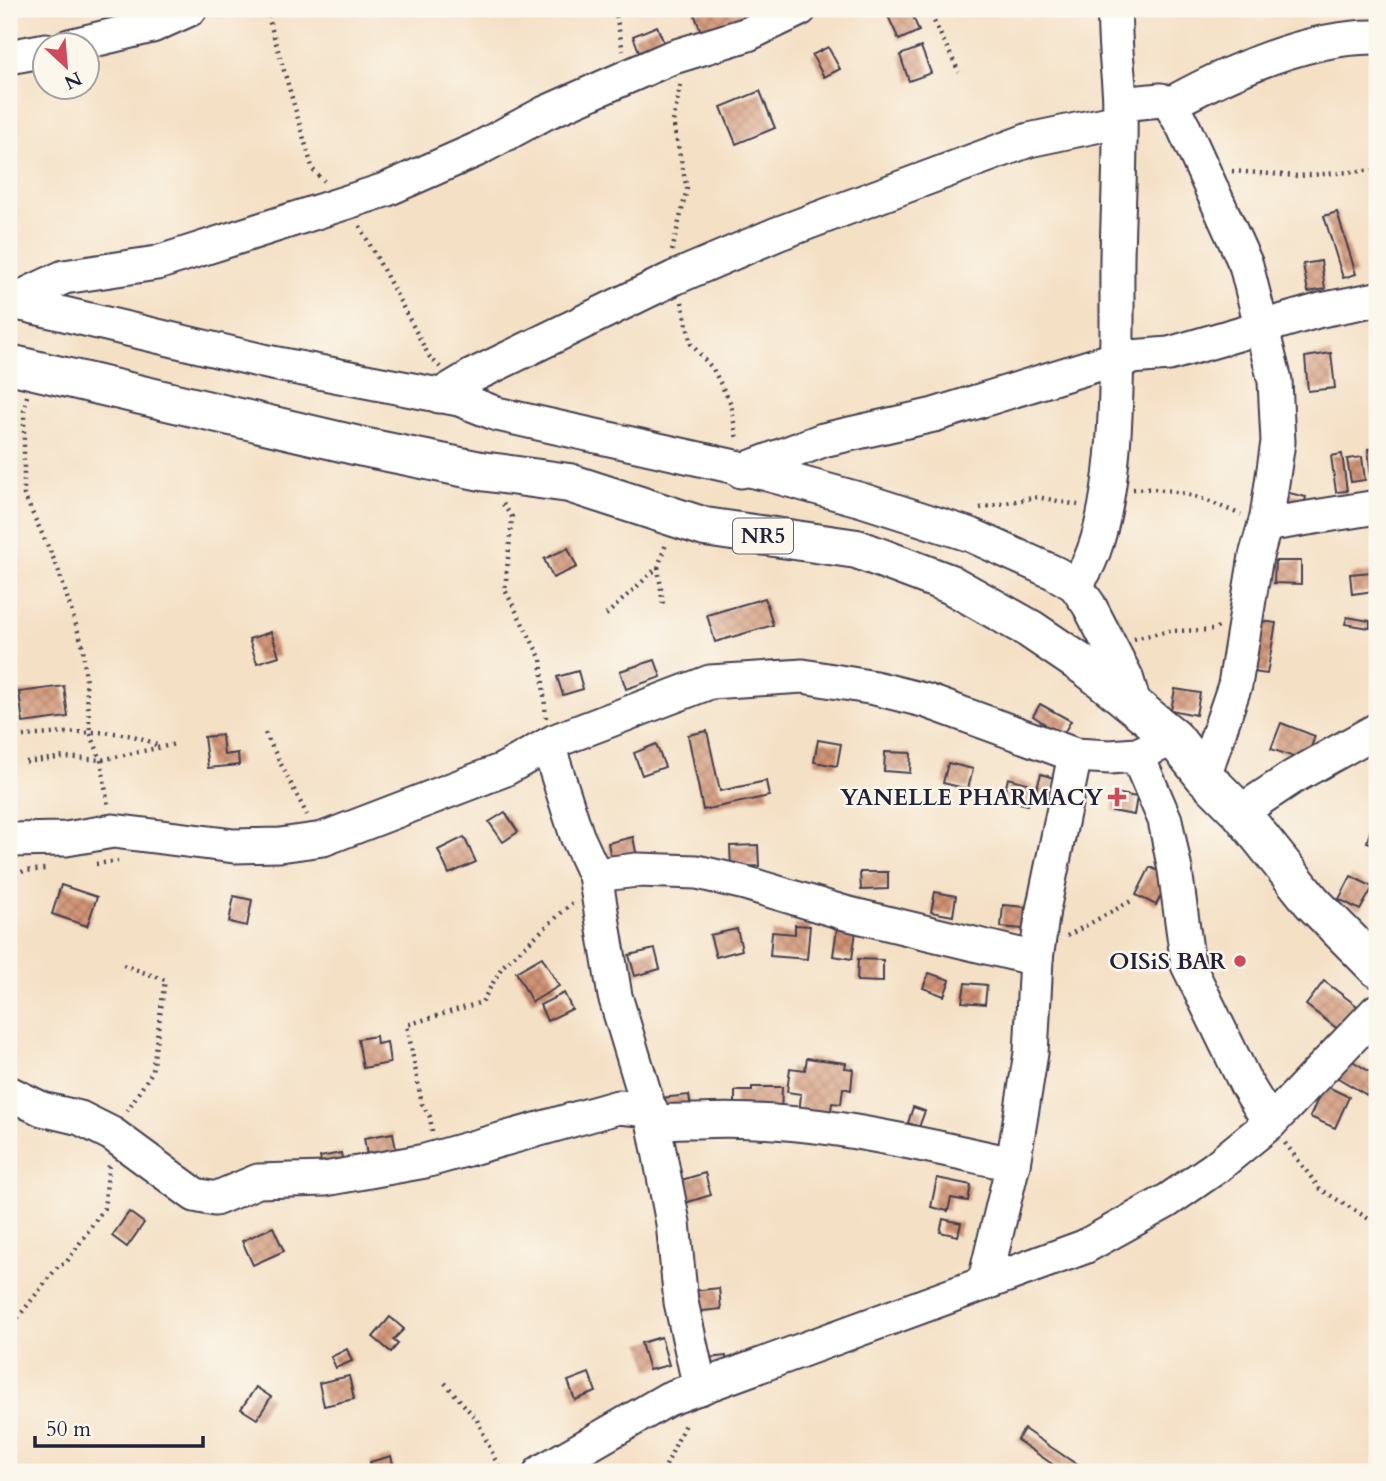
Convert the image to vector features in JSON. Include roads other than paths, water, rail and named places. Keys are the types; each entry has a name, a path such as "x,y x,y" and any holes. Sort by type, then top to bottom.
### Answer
{"highway":[{"name":"NR5","path":"21,367 481,471 569,484 705,527 857,549 950,584 1030,629 1089,669 1174,738 1204,776 1240,812 1312,902 1377,968"}],"street":[{"path":"102,38 152,26 191,9"},
{"path":"16,302 65,277 157,263 385,190 432,170 545,113 689,51 748,34 800,9"},
{"path":"1075,585 1087,571 1095,554 1107,502 1118,358 1120,112 1105,14"},
{"path":"1170,104 1206,84 1305,45 1336,39 1377,37"},
{"path":"9,57 32,53"},
{"path":"439,396 472,376 674,278 777,234 1030,140 1161,100 1170,104 1213,189 1246,265 1275,381 1278,442 1266,521 1256,555 1251,600 1235,685 1204,776"},
{"path":"734,469 823,440 934,415 1118,358 1169,354 1321,310 1377,299"},
{"path":"16,302 267,362 439,396 498,414 781,478 916,516 971,535 1075,585 1089,605 1126,677 1135,707"},
{"path":"1266,521 1377,507"},
{"path":"9,840 66,839 113,831 234,846 280,845 323,839 503,770 551,743 710,682 803,676 875,688 927,701 1075,755 1138,755 1174,738"},
{"path":"1240,812 1293,777 1377,730"},
{"path":"551,743 577,836 584,883 615,996 653,1117 673,1223 681,1302 696,1389"},
{"path":"984,1284 1013,1164 1031,1052 1037,955 1043,910 1075,755"},
{"path":"1138,755 1165,820 1188,965 1246,1084 1270,1123"},
{"path":"584,883 637,870 697,872 745,883 845,914 1037,955"},
{"path":"541,1472 668,1399 1084,1247 1167,1201 1215,1168 1270,1123 1377,1011"},
{"path":"9,1093 42,1109 80,1118 112,1134 195,1195 215,1199 258,1181 325,1179 447,1155 618,1107 653,1117 728,1119 802,1126 908,1142 1013,1164"}],"place":[{"name":"YANELLE PHARMACY","path":"1117,797"},
{"name":"OISiS BAR","path":"1240,961"}]}
